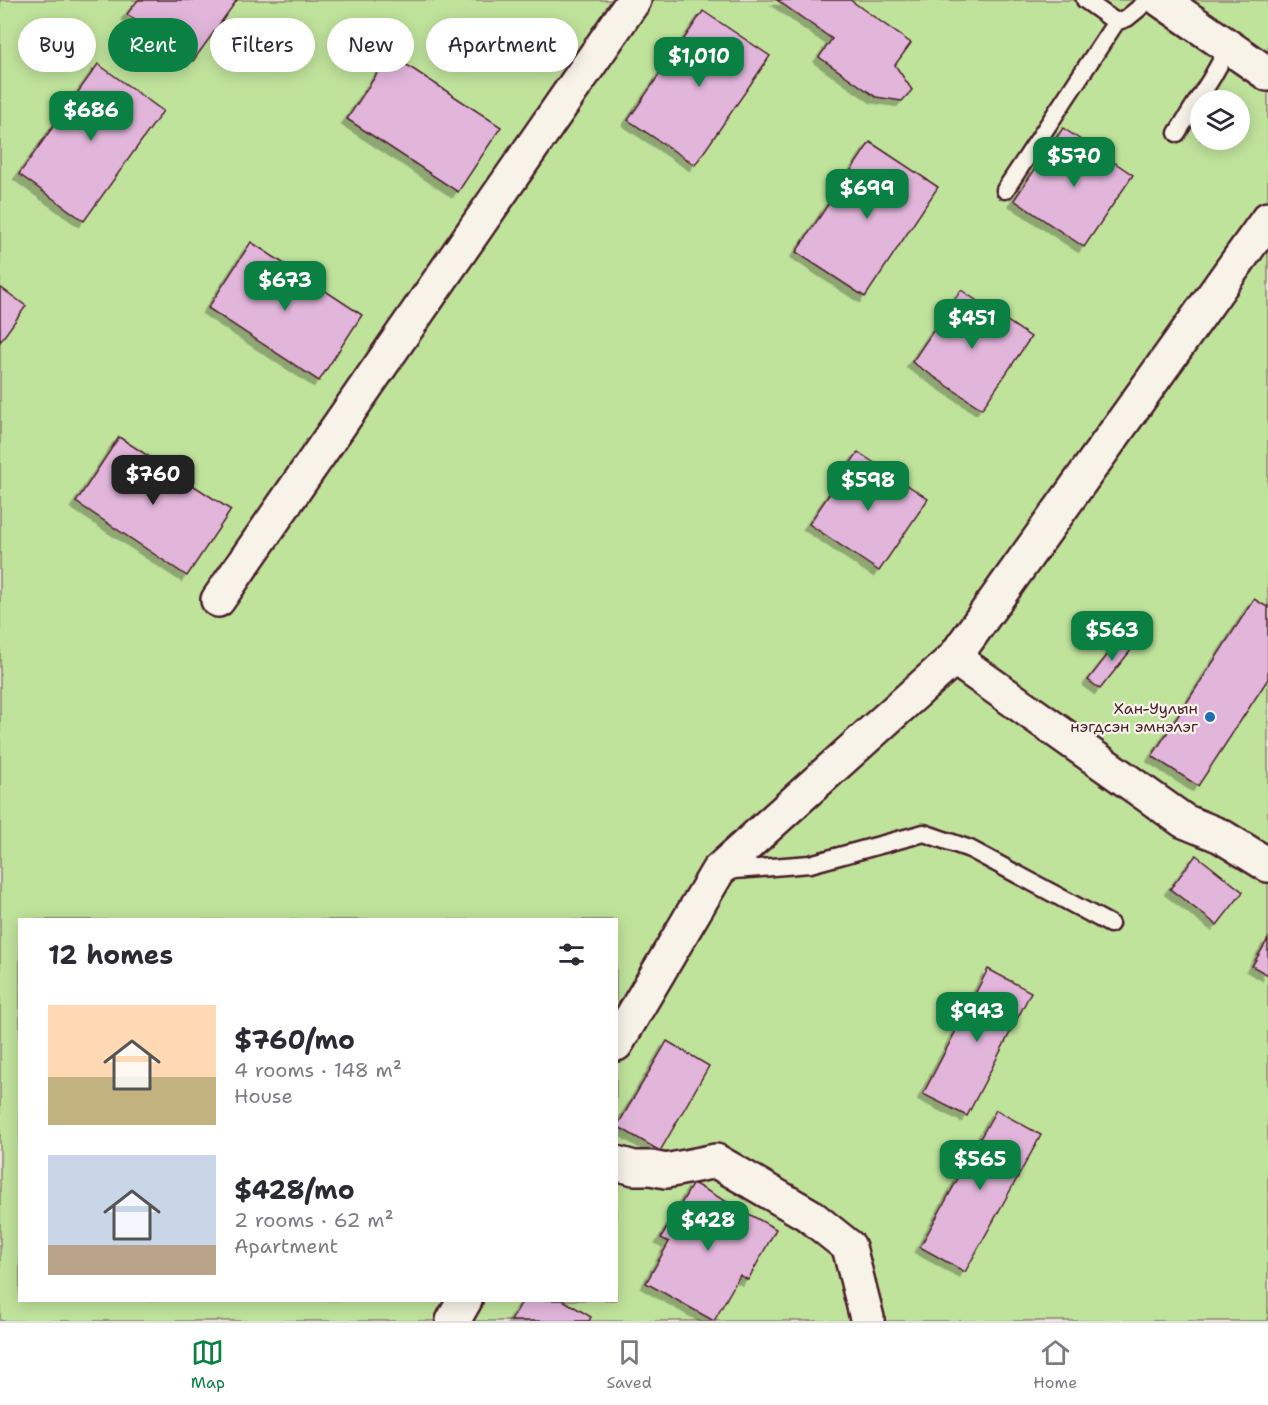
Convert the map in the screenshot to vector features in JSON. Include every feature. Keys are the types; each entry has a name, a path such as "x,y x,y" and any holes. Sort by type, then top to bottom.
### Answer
{"street":[{"path":"218,600 634,0"},
{"path":"1161,0 1268,74"},
{"path":"618,1041 718,872 954,658 1268,219"},
{"path":"954,658 1184,821 1221,836 1268,865"},
{"path":"618,1164 634,1168 666,1171 716,1161 810,1215 849,1247 869,1320"},
{"path":"453,1321 464,1302"}],"lane":[{"path":"1085,0 1116,22"},
{"path":"1005,190 1116,22 1127,18 1149,0"},
{"path":"1177,133 1229,47"},
{"path":"718,872 810,864 924,833 970,849 1110,924"}],"green space":[{"path":"0,0 1268,0 1268,1321 0,1321"}],"building":[{"path":"138,0 237,0 224,18 210,18 210,37 198,54 198,18 133,18 127,14"},
{"path":"777,0 850,0 911,43 895,65 912,90 902,101 876,97 819,57 832,39"},
{"path":"703,11 770,56 695,165 628,120"},
{"path":"98,64 163,111 84,221 19,174 92,72 96,72"},
{"path":"414,70 501,127 458,192 347,119 378,72 414,72"},
{"path":"1063,128 1133,175 1084,247 1014,200"},
{"path":"870,142 938,187 865,297 796,252"},
{"path":"251,242 362,315 319,381 208,308"},
{"path":"0,287 26,306 0,342"},
{"path":"961,290 1031,337 982,409 912,362"},
{"path":"119,437 231,510 187,576 76,502"},
{"path":"858,452 928,499 879,571 809,524"},
{"name":"Хан-Уулын нэгдсэн эмнэлэг","path":"1254,599 1267,607 1268,605 1268,679 1198,786 1152,756"},
{"path":"1123,635 1135,645 1100,689 1088,680"},
{"path":"1196,855 1243,892 1217,925 1170,889"},
{"path":"1268,939 1268,975 1252,966"},
{"path":"988,969 1031,992 967,1116 923,1094"},
{"path":"667,1041 709,1066 660,1151 618,1127"},
{"path":"996,1110 1041,1135 965,1272 920,1247"},
{"path":"693,1183 776,1229 748,1280 740,1275 714,1321 646,1283 669,1242 661,1238"},
{"path":"522,1302 566,1302 591,1317 589,1321 511,1321"}],"place":[{"name":"Хан-Уулын нэгдсэн эмнэлэг","path":"1210,717"}]}
